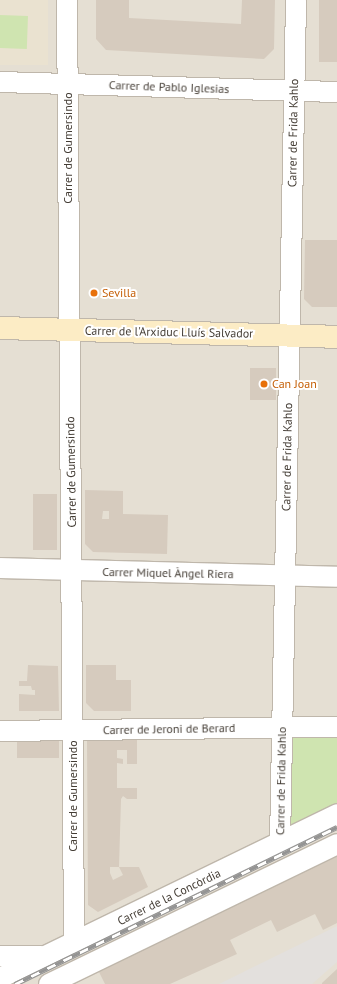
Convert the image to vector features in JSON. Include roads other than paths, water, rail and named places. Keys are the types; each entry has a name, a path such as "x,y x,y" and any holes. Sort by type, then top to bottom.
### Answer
{"street":[{"name":"Carrer de Gumersindo","path":"67,0 74,943"},
{"name":"Carrer de Frida Kahlo","path":"280,843 296,0"},
{"name":"Carrer de Pablo Iglesias","path":"0,82 337,92"},
{"name":"Carrer de l'Arxiduc Lluís Salvador","path":"0,328 337,337"},
{"name":"Carrer Miquel Àngel Riera","path":"0,568 337,577"},
{"name":"Carrer de Jeroni de Berard","path":"0,732 337,727"},
{"name":"Carrer de la Concòrdia","path":"0,978 337,814"},
{"path":"49,984 80,977 337,844"},
{"path":"0,956 44,956"}],"railway":[{"path":"15,984 337,827"}],"place":[{"name":"Sevilla","path":"94,293"},
{"name":"Can Joan","path":"264,384"}]}
